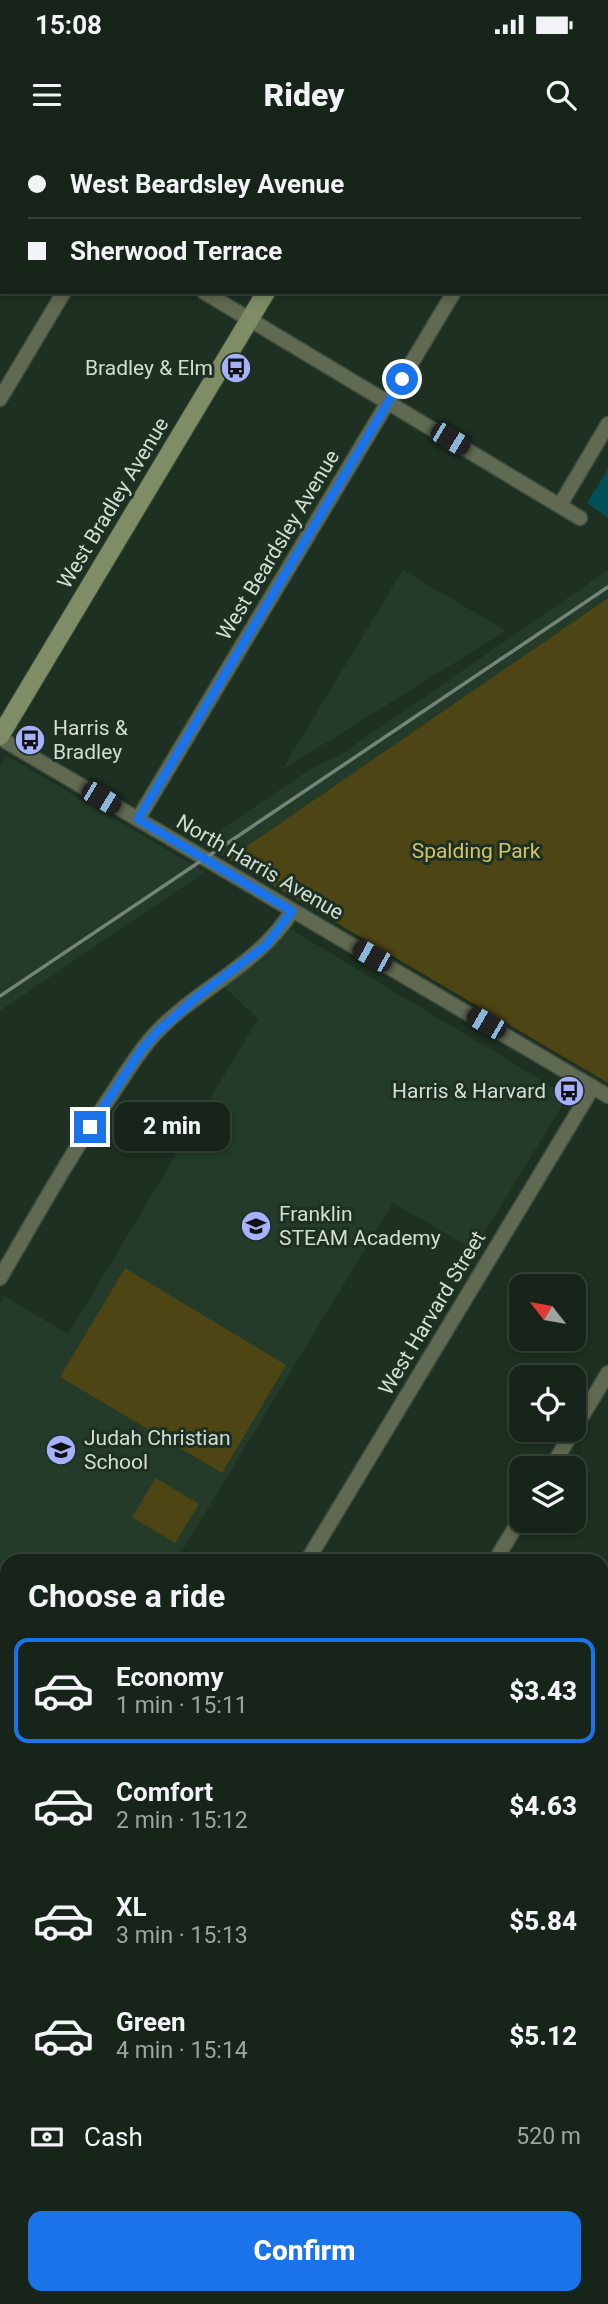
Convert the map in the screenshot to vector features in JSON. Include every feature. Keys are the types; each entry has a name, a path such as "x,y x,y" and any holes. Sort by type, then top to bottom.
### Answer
{"main road":[{"name":"West Bradley Avenue","path":"0,737 265,294"}],"street":[{"path":"0,399 63,294"},
{"path":"207,294 580,517"},
{"name":"West Beardsley Avenue","path":"138,819 453,294"},
{"path":"560,505 608,424"},
{"name":"North Harris Avenue","path":"0,737 608,1096"},
{"path":"0,1278 5,1259 142,1049 198,996 266,945 292,911"},
{"name":"West Harvard Street","path":"311,1554 593,1087"},
{"path":"558,1456 608,1373"},
{"path":"499,1554 512,1533"}],"shaded area":[{"path":"403,570 506,631 282,770"},
{"path":"608,570 608,598 228,859 202,842 312,768 340,755"},
{"path":"6,755 205,872 0,1011 0,766"},
{"name":"Franklin STEAM Academy","path":"287,927 568,1096 474,1250 393,1203 180,1554 0,1554 0,1303 4,1296 68,1334 258,1019 224,987"}],"green space":[{"name":"Spalding Park","path":"608,598 608,1083 228,859"},
{"path":"125,1268 286,1365 222,1473 60,1377"},
{"path":"156,1478 199,1504 175,1543 132,1517"}],"water":[{"path":"608,469 608,518 587,503"}],"railway":[{"path":"0,996 608,587"}],"place":[{"name":"Bradley & Elm","path":"236,368"},
{"name":"Harris & Bradley","path":"30,740"},
{"name":"Harris & Harvard","path":"569,1091"},
{"name":"Franklin STEAM Academy","path":"256,1226"},
{"name":"Judah Christian School","path":"61,1450"}],"route":[{"path":"90,1127 142,1049 158,1031 198,996 266,945 280,931 292,911 138,819 402,379"}]}
